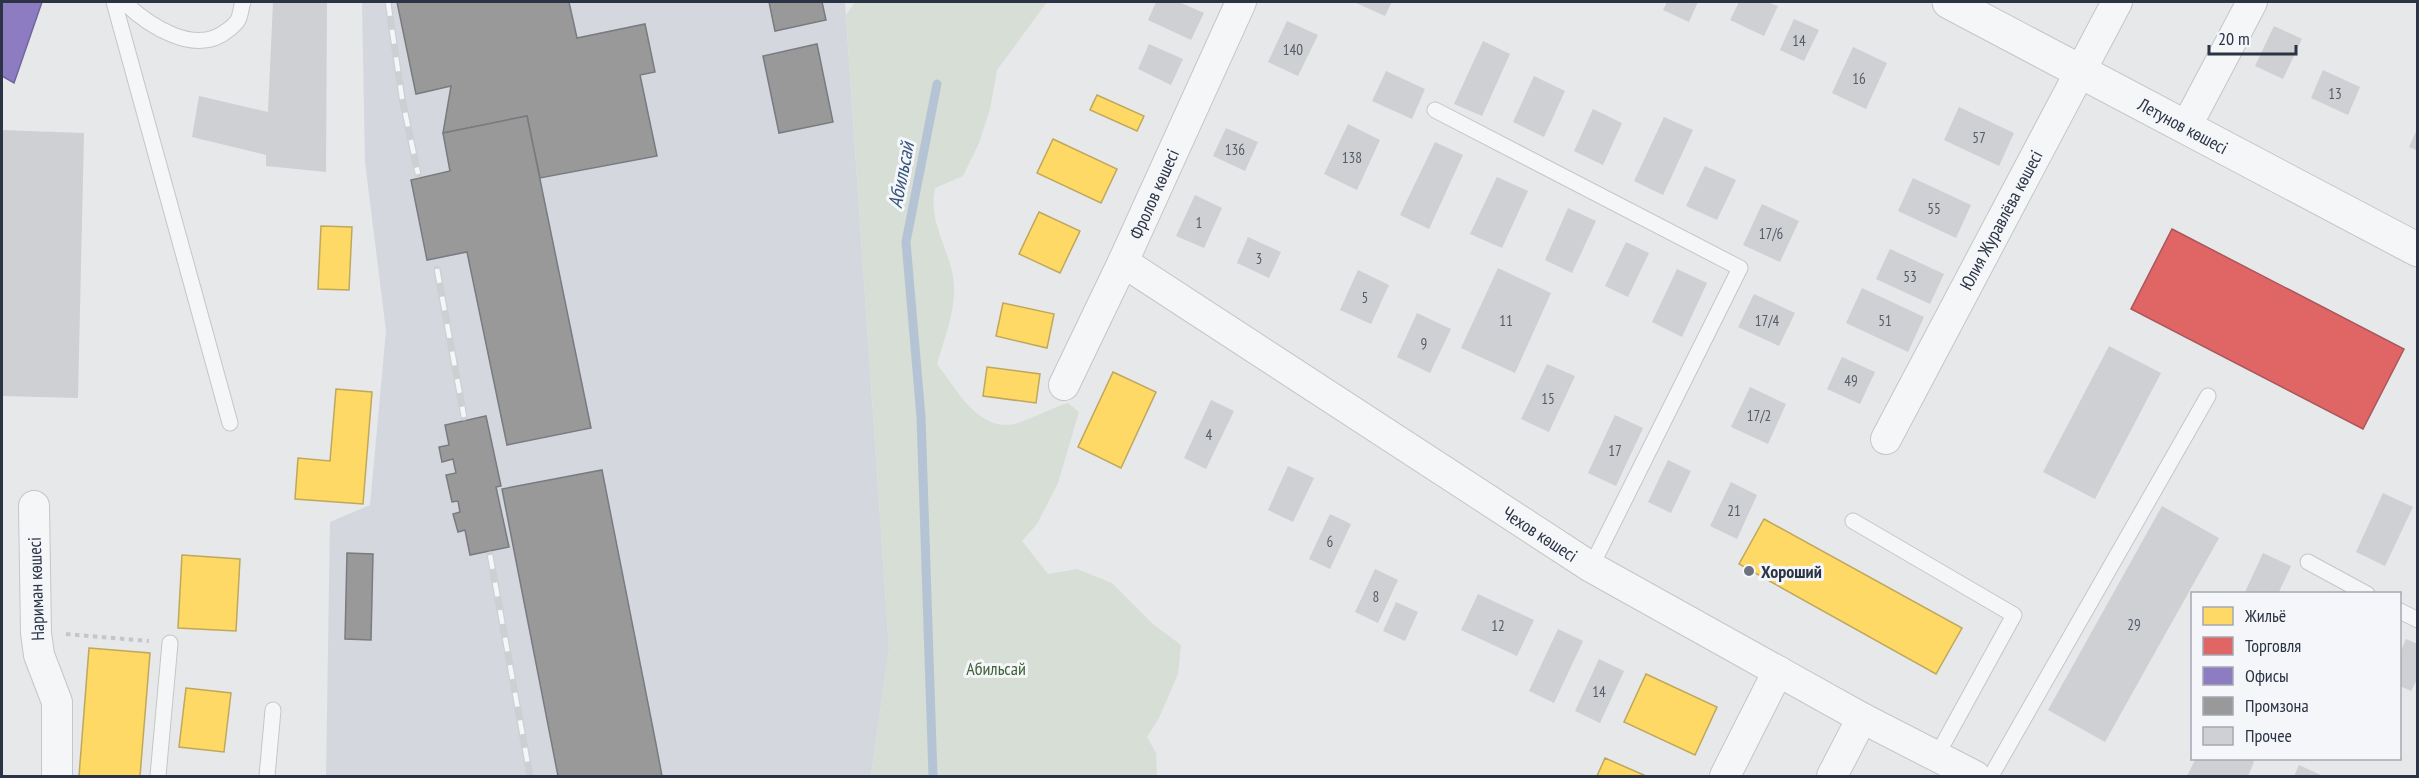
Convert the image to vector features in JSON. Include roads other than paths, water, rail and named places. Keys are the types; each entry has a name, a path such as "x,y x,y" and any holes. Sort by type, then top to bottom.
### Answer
{"street":[{"name":"Фролов көшесі","path":"1064,385 1123,262 1241,2"},
{"name":"Летунов көшесі","path":"1949,2 2418,250"},
{"name":"Юлия Журавлёва көшесі","path":"1886,439 2116,2"},
{"path":"2186,127 2252,2"},
{"name":"Чехов көшесі","path":"1123,262 1591,567 1778,672 1974,777"},
{"name":"Нариман көшесі","path":"34,506 36,633 39,655 57,702 57,777"},
{"path":"1725,777 1778,672"},
{"path":"1832,777 1862,718"}],"lane":[{"path":"114,2 230,423"},
{"path":"124,2 134,11 174,36 204,42 222,35 238,22 243,2"},
{"path":"1435,110 1740,267 1591,567"},
{"path":"1990,777 2208,396"},
{"path":"1853,521 2014,615 1936,757"},
{"path":"2308,562 2363,592"},
{"path":"2401,612 2418,620"},
{"path":"158,777 170,643"},
{"path":"267,777 273,710"}],"waterway":[{"name":"Абильсай","path":"933,776 921,417 906,242 937,84"}],"railway":[{"path":"388,2 402,98 418,174"},
{"path":"437,269 464,417"},
{"path":"490,555 530,776"}],"place":[{"name":"Хороший","path":"1749,571"}]}
